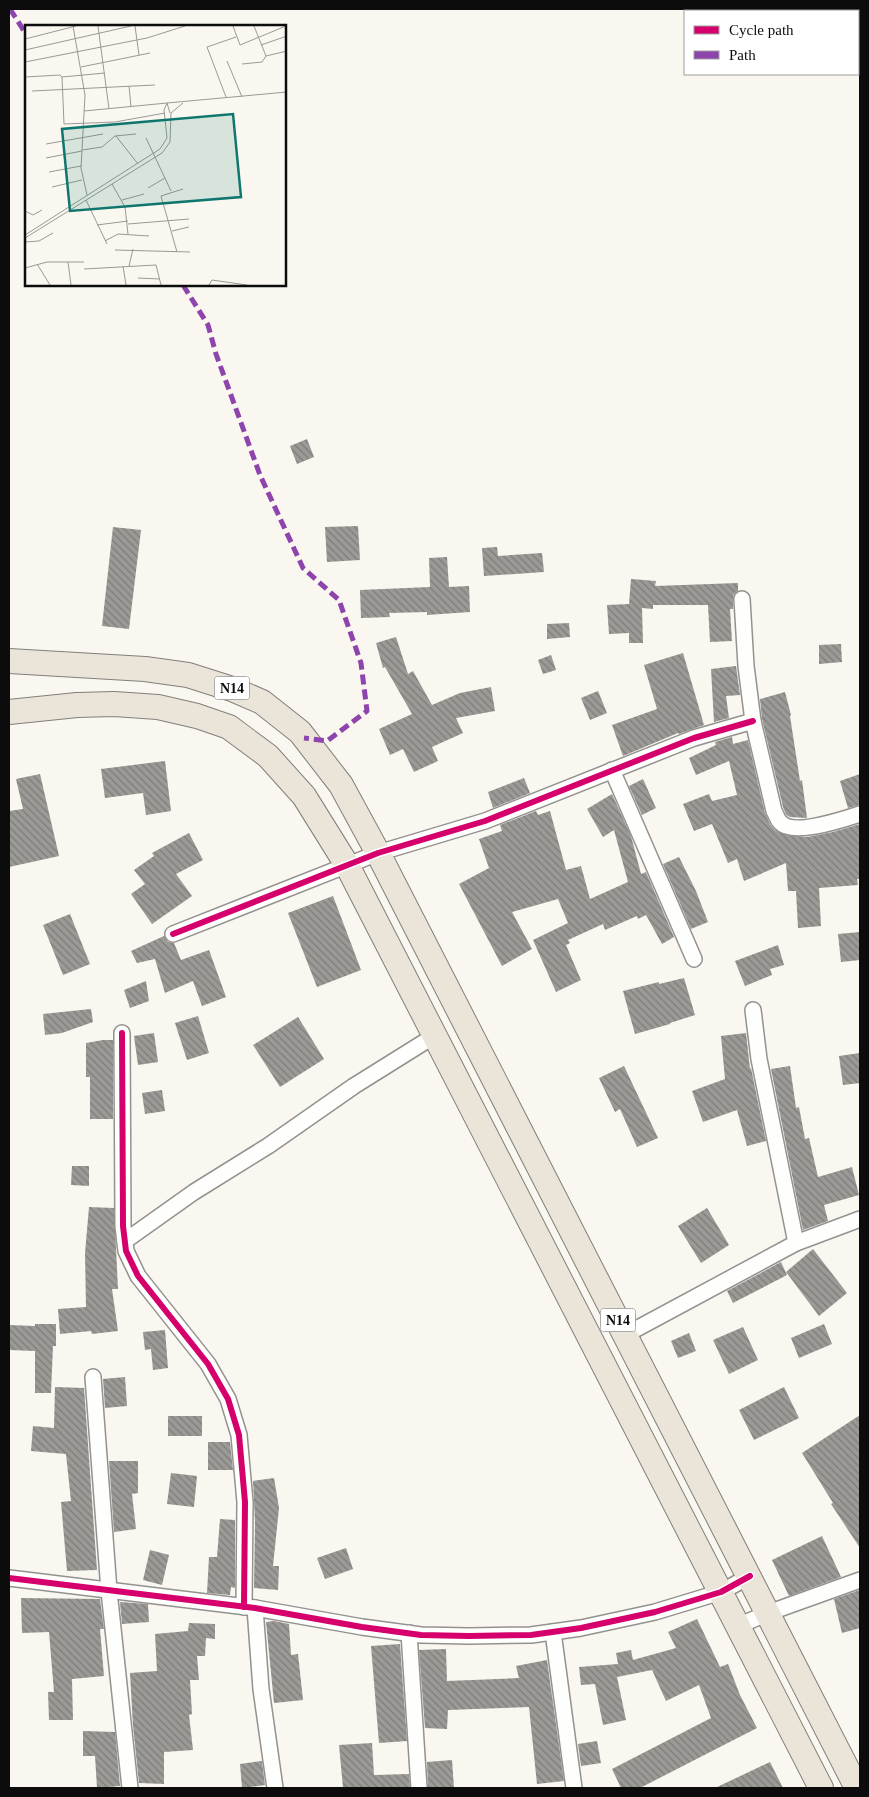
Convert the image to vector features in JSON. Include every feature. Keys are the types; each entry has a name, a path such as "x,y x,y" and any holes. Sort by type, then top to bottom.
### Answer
{"main road":[{"name":"N14","path":"9,662 145,669 179,674 232,689 262,702 300,732 341,785 378,852 857,1788"},
{"name":"N14","path":"9,712 77,705 123,704 158,707 197,716 230,728 268,756 304,796 347,865 821,1788"}],"street":[{"path":"742,600 746,666 753,721 774,811 780,823 789,827 803,827 828,824 860,814"},
{"path":"172,934 378,852 485,821 694,738 753,721"},
{"path":"612,770 694,959"},
{"path":"753,1010 759,1059 796,1242"},
{"path":"122,1033 123,1226 126,1251 138,1276 208,1364 228,1399 239,1435 246,1502 249,1608 275,1788"},
{"path":"125,1241 194,1192 268,1146 354,1086 434,1036"},
{"path":"625,1335 796,1242 860,1219"},
{"path":"93,1377 109,1591 130,1788"},
{"path":"9,1578 249,1608 408,1633 469,1636 531,1635 581,1628 655,1612 721,1592 750,1576"},
{"path":"738,1626 768,1613 860,1580"},
{"path":"553,1632 574,1788"},
{"path":"408,1633 418,1788"}],"building":[{"path":"307,439 314,457 297,464 290,446"},
{"path":"358,526 360,560 327,562 325,527"},
{"path":"113,527 141,530 129,629 102,626"},
{"path":"497,547 498,556 542,553 544,572 484,576 482,548"},
{"path":"447,557 449,587 469,586 470,612 427,615 427,612 389,613 390,617 361,618 360,590 430,587 429,558"},
{"path":"631,579 656,581 655,586 738,583 738,591 734,594 733,599 733,609 730,609 732,641 710,642 708,605 653,605 653,609 642,608 643,643 629,643 629,633 609,634 607,605 629,604"},
{"path":"569,623 570,637 547,639 547,624"},
{"path":"396,637 408,674 413,671 432,705 460,693 491,687 495,711 456,718 463,733 432,747 438,761 414,772 403,749 390,755 379,729 412,714 385,667 383,668 376,643"},
{"path":"841,644 842,662 819,664 819,645"},
{"path":"683,653 704,725 678,733 623,756 612,725 657,709 644,665"},
{"path":"551,655 556,670 543,674 538,660"},
{"path":"736,666 740,695 726,696 729,718 714,722 711,669"},
{"path":"598,691 607,713 590,720 581,698"},
{"path":"785,692 791,715 807,818 786,815 762,719 760,699"},
{"path":"732,737 733,744 748,740 765,813 775,830 785,835 807,837 860,824 860,879 857,879 858,885 819,888 821,926 798,928 796,891 788,891 786,863 744,881 737,859 728,863 712,824 694,831 683,804 709,794 712,801 737,795 729,761 696,775 689,758 716,745 715,742"},
{"path":"165,761 171,811 146,815 143,793 105,798 101,769"},
{"path":"40,774 59,856 9,867 9,811 23,809 16,779"},
{"path":"860,774 860,805 848,808 840,781"},
{"path":"524,778 530,793 493,808 488,792"},
{"path":"643,779 656,808 642,815 629,786"},
{"path":"612,794 631,836 641,874 646,872 674,937 662,944 646,915 638,919 637,916 605,930 603,924 568,940 570,943 566,945 581,980 556,992 533,940 568,923 558,899 512,912 532,949 502,966 459,884 489,868 479,839 502,831 500,825 536,811 538,815 550,811 566,870 581,866 590,899 628,882 614,830 603,837 587,809"},
{"path":"189,833 203,860 176,874 192,896 152,924 131,894 145,884 134,870 154,856 152,853"},
{"path":"679,857 696,891 708,922 691,929 663,864"},
{"path":"333,896 361,970 317,987 288,913"},
{"path":"70,914 90,964 63,975 43,925"},
{"path":"860,932 860,960 841,962 838,934"},
{"path":"164,936 168,942 174,943 181,960 209,950 226,997 202,1006 193,981 165,993 155,959 137,963 131,951"},
{"path":"778,945 784,965 770,969 772,975 745,986 735,961"},
{"path":"684,978 695,1015 635,1034 623,991"},
{"path":"146,981 149,1001 130,1008 124,990"},
{"path":"91,1009 93,1022 62,1033 45,1035 43,1014"},
{"path":"198,1016 209,1053 187,1060 175,1023"},
{"path":"298,1017 324,1059 280,1087 253,1045"},
{"path":"154,1033 158,1062 138,1065 134,1036"},
{"path":"746,1033 750,1069 766,1141 747,1146 737,1110 703,1122 692,1091 725,1079 721,1036"},
{"path":"113,1040 113,1119 90,1119 90,1077 86,1077 86,1043"},
{"path":"860,1053 860,1083 843,1085 839,1056"},
{"path":"624,1066 658,1138 637,1147 620,1109 615,1112 599,1078"},
{"path":"790,1066 796,1108 799,1107 805,1139 809,1138 818,1177 852,1167 859,1195 824,1205 828,1221 803,1230 771,1069"},
{"path":"162,1090 165,1111 145,1114 142,1093"},
{"path":"72,1166 89,1166 89,1186 71,1185"},
{"path":"89,1207 114,1208 118,1289 112,1289 118,1331 92,1334 91,1331 60,1334 58,1309 86,1307 85,1253"},
{"path":"707,1208 729,1245 701,1263 678,1226"},
{"path":"813,1249 847,1293 819,1316 786,1272"},
{"path":"781,1262 787,1275 733,1303 727,1291"},
{"path":"35,1324 56,1324 56,1346 53,1346 51,1393 35,1393 35,1351 9,1350 9,1325 35,1326"},
{"path":"824,1324 832,1344 799,1358 791,1338"},
{"path":"743,1327 758,1360 729,1374 713,1340"},
{"path":"165,1330 168,1368 153,1370 151,1349 145,1350 143,1332"},
{"path":"689,1333 696,1351 678,1358 671,1341"},
{"path":"125,1377 127,1406 105,1408 103,1379"},
{"path":"55,1387 84,1388 97,1570 67,1571 61,1502 71,1501 66,1454 31,1451 33,1426 54,1428"},
{"path":"784,1387 799,1418 754,1440 739,1410"},
{"path":"860,1415 860,1548 831,1504 833,1503 802,1453"},
{"path":"168,1416 202,1416 202,1436 168,1436"},
{"path":"208,1442 230,1442 233,1470 208,1470"},
{"path":"109,1461 138,1461 138,1493 132,1494 136,1529 114,1532"},
{"path":"171,1473 197,1476 194,1507 167,1504"},
{"path":"274,1478 279,1508 273,1566 279,1566 278,1590 254,1588 255,1522 253,1481"},
{"path":"220,1519 235,1520 235,1588 231,1587 230,1595 207,1593 209,1557 217,1557"},
{"path":"822,1536 841,1577 789,1596 772,1560"},
{"path":"346,1548 353,1569 325,1579 317,1558"},
{"path":"150,1550 169,1555 162,1585 143,1580"},
{"path":"860,1590 860,1628 842,1633 834,1599"},
{"path":"21,1598 100,1599 104,1629 100,1629 104,1676 72,1679 73,1720 49,1720 48,1692 54,1692 49,1632 22,1633"},
{"path":"120,1602 148,1604 149,1622 122,1624"},
{"path":"697,1619 720,1667 728,1664 740,1695 757,1728 640,1788 621,1788 612,1769 711,1718 699,1685 666,1701 652,1670 617,1677 626,1720 603,1725 595,1684 581,1685 579,1667 618,1664 616,1653 631,1650 633,1660 676,1648 668,1632"},
{"path":"274,1621 289,1624 291,1655 298,1654 303,1700 274,1703 266,1622"},
{"path":"189,1623 215,1624 215,1639 206,1638 205,1656 197,1656 199,1680 190,1680 192,1714 189,1715 193,1750 164,1752 164,1784 139,1783 130,1673 157,1671 155,1634 188,1631"},
{"path":"400,1644 407,1741 379,1743 371,1646"},
{"path":"446,1649 447,1681 519,1678 516,1666 547,1660 564,1781 537,1784 529,1707 448,1710 447,1729 425,1728 419,1650"},
{"path":"83,1731 115,1732 120,1786 97,1788 95,1756 83,1756"},
{"path":"597,1741 601,1763 581,1766 578,1744"},
{"path":"372,1743 374,1775 409,1774 410,1788 343,1788 339,1745"},
{"path":"452,1760 454,1788 428,1788 427,1762"},
{"path":"262,1761 265,1785 242,1788 240,1764"},
{"path":"770,1762 783,1788 715,1788"}],"marked path":[{"path":"10,9 25,32"},
{"path":"184,286 208,325 216,354 260,475 303,568 339,600 361,663 367,711 327,741 304,738"}],"cycle path":[{"path":"173,934 378,853 485,821 694,738 753,721"},
{"path":"122,1033 123,1226 126,1251 138,1276 208,1364 228,1399 239,1435 245,1502 244,1607"},
{"path":"9,1578 255,1608 362,1627 421,1635 469,1636 531,1635 581,1628 655,1612 721,1592 750,1576"}]}
